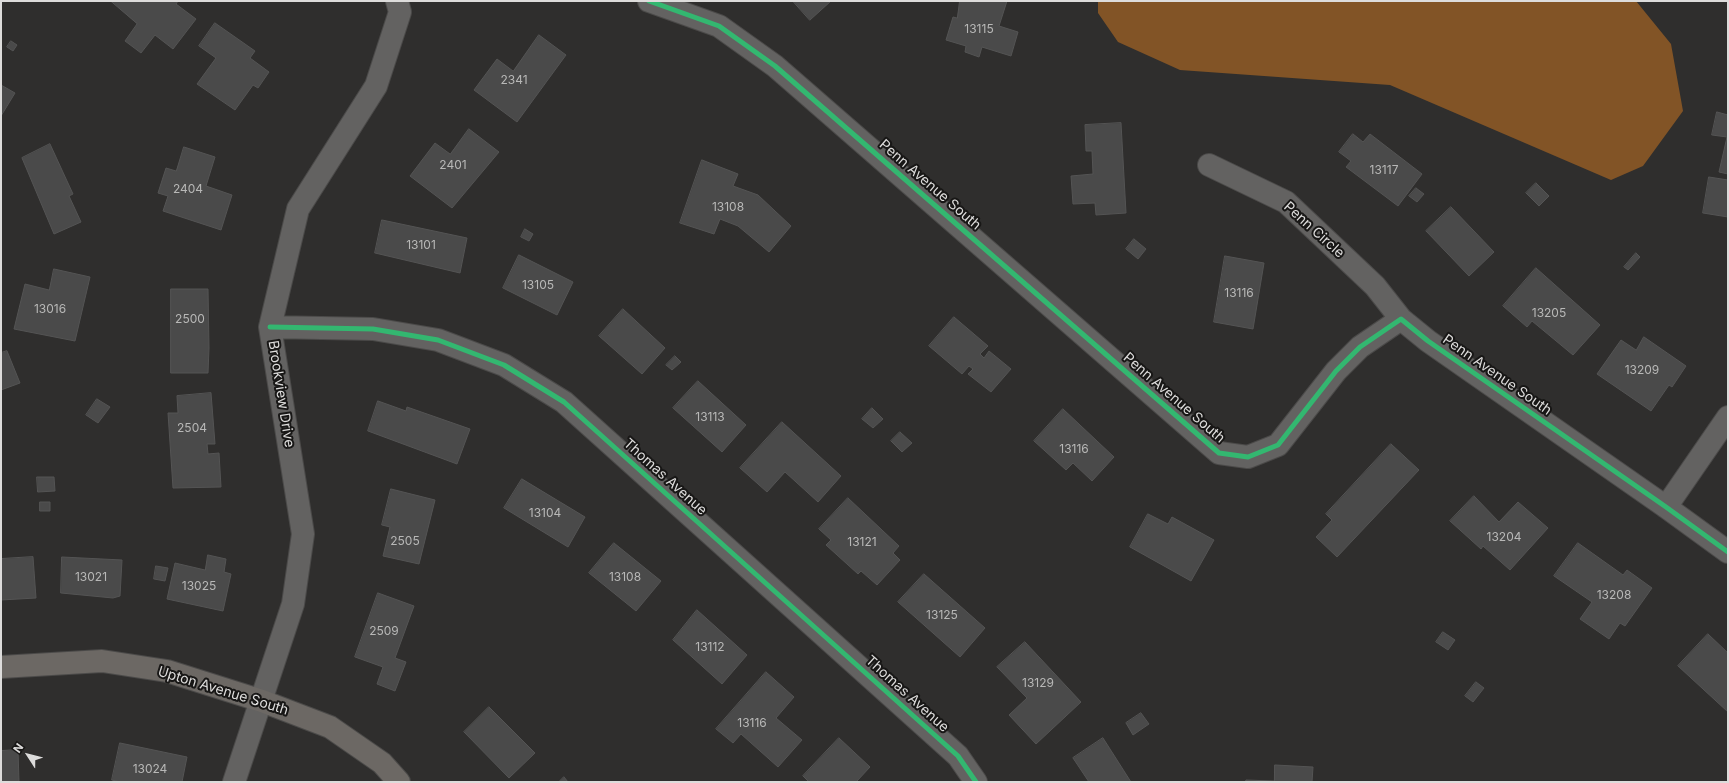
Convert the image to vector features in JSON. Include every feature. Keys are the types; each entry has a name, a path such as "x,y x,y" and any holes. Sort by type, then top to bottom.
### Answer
{"street":[{"name":"Brookview Drive","path":"234,782 294,604 303,534 270,327 298,209 376,86 400,12 397,1"},
{"name":"Penn Avenue South","path":"649,1 719,26 775,66 1219,453 1248,457 1278,445 1336,371 1360,348 1401,319 1428,341 1728,552"},
{"name":"Penn Circle","path":"1209,164 1286,202 1376,286 1401,319"},
{"name":"Thomas Avenue","path":"270,327 373,329 438,340 504,364 564,402 958,756 976,782"},
{"path":"1666,507 1728,417"},
{"name":"Upton Avenue South","path":"1,667 102,661 167,671 262,701 330,727 382,763 399,782"}],"shaded area":[{"path":"1098,1 1636,1 1671,44 1683,111 1643,166 1611,180 1390,85 1180,70 1118,42 1098,13"}],"building":[{"path":"111,1 178,1 176,4 196,19 173,49 155,35 141,53 125,41 137,24"},
{"path":"793,1 831,1 810,20"},
{"path":"960,1 1007,1 999,26 1018,32 1011,56 982,47 979,57 965,52 966,46 946,40 953,17 957,18"},
{"path":"215,23 255,51 250,58 269,72 258,88 253,85 235,110 197,84 216,58 199,46"},
{"path":"539,35 566,55 517,122 474,90 497,59 513,71"},
{"path":"11,41 17,45 13,51 7,47"},
{"path":"1,85 15,93 1,116"},
{"path":"1717,112 1728,115 1728,174 1719,172 1727,137 1712,135"},
{"path":"1121,123 1126,213 1096,215 1095,203 1073,204 1071,176 1093,174 1092,151 1086,151 1085,125"},
{"path":"469,129 499,152 452,208 410,176 435,143 450,154"},
{"path":"1353,134 1363,142 1370,134 1422,174 1398,206 1346,167 1351,161 1339,152"},
{"path":"50,144 73,194 69,196 81,222 54,234 22,158"},
{"path":"184,147 215,157 206,186 232,195 221,230 163,211 168,196 158,193 166,168 176,171"},
{"path":"702,160 738,174 733,186 758,195 791,226 769,252 738,226 720,219 714,234 680,223"},
{"path":"1709,177 1728,180 1728,217 1703,213"},
{"path":"1536,183 1549,196 1539,206 1526,193"},
{"path":"1416,188 1424,194 1417,202 1409,196"},
{"path":"1451,207 1494,252 1469,276 1426,231"},
{"path":"382,220 467,238 460,273 375,253"},
{"path":"525,229 533,234 529,241 521,237"},
{"path":"1134,239 1146,249 1138,259 1126,249"},
{"path":"1636,253 1640,257 1628,270 1624,267"},
{"path":"519,255 573,282 557,315 503,288"},
{"path":"1225,256 1264,263 1253,329 1214,322"},
{"path":"1536,268 1600,325 1573,355 1532,321 1527,327 1503,306"},
{"path":"54,269 90,277 75,341 14,329 25,284 49,290"},
{"path":"171,289 208,289 208,373 171,373"},
{"path":"623,309 665,348 642,374 599,336"},
{"path":"954,317 988,346 980,354 984,358 989,351 1011,369 991,392 968,374 973,369 969,366 962,374 929,346"},
{"path":"1644,337 1686,366 1672,387 1669,385 1651,411 1597,374 1621,340 1636,350"},
{"path":"7,351 20,383 1,390 1,353"},
{"path":"675,356 681,362 672,370 666,365"},
{"path":"698,381 746,425 722,452 673,408"},
{"path":"211,393 215,444 207,444 208,454 219,453 221,487 173,488 168,413 178,413 177,396"},
{"path":"97,399 110,407 98,423 86,415"},
{"path":"378,401 406,411 407,407 470,429 457,464 368,431"},
{"path":"872,408 883,419 873,428 862,419"},
{"path":"1063,409 1114,457 1092,481 1073,463 1066,470 1034,441"},
{"path":"782,422 841,476 818,502 785,472 767,492 740,468"},
{"path":"900,432 912,443 902,452 891,441"},
{"path":"1391,444 1419,470 1337,557 1316,537 1332,520 1326,514"},
{"path":"37,477 54,477 55,491 38,492"},
{"path":"522,479 585,517 568,547 504,508"},
{"path":"391,489 435,500 419,564 383,556 390,527 382,525"},
{"path":"1474,496 1499,522 1518,502 1548,528 1510,570 1483,546 1481,549 1450,521"},
{"path":"848,498 899,546 893,553 900,560 877,585 861,571 858,574 826,545 831,540 819,529"},
{"path":"40,502 50,502 50,511 40,511"},
{"path":"1148,514 1168,524 1172,517 1214,540 1191,581 1130,547"},
{"path":"614,543 661,581 636,611 589,573"},
{"path":"1578,543 1623,575 1627,570 1652,588 1625,626 1620,623 1609,639 1580,619 1592,602 1554,576"},
{"path":"208,555 226,559 224,572 231,574 223,611 167,599 175,563 205,570"},
{"path":"33,557 36,598 1,600 1,559"},
{"path":"62,557 122,560 120,596 113,598 61,593"},
{"path":"156,566 168,568 165,581 154,579"},
{"path":"924,574 985,628 960,657 898,602"},
{"path":"378,593 414,606 395,658 406,662 395,691 377,684 383,667 355,657"},
{"path":"697,610 747,655 722,684 673,640"},
{"path":"1443,632 1455,640 1448,650 1436,642"},
{"path":"1708,634 1728,653 1728,712 1678,666"},
{"path":"1025,642 1081,702 1036,744 1009,715 1027,698 997,667"},
{"path":"766,672 794,697 776,718 802,740 778,767 741,734 733,743 716,729"},
{"path":"1476,682 1484,688 1473,702 1465,696"},
{"path":"489,707 535,753 509,778 464,732"},
{"path":"1141,713 1149,724 1133,735 1126,723"},
{"path":"839,738 870,767 857,781 858,782 809,782 803,776"},
{"path":"1103,738 1131,782 1089,782 1073,758"},
{"path":"120,743 187,757 182,782 120,782 112,780"},
{"path":"18,750 19,782 1,782 1,751"},
{"path":"1275,765 1313,767 1312,782 1245,782 1246,780 1274,781"},
{"path":"564,777 568,782 559,782"}],"cycle path":[{"path":"649,1 719,26 775,66 1219,453 1248,457 1278,445 1336,371 1360,347 1401,319 1428,341 1728,552"},
{"path":"270,327 373,329 438,340 504,365 564,402 958,756 976,782"}]}
